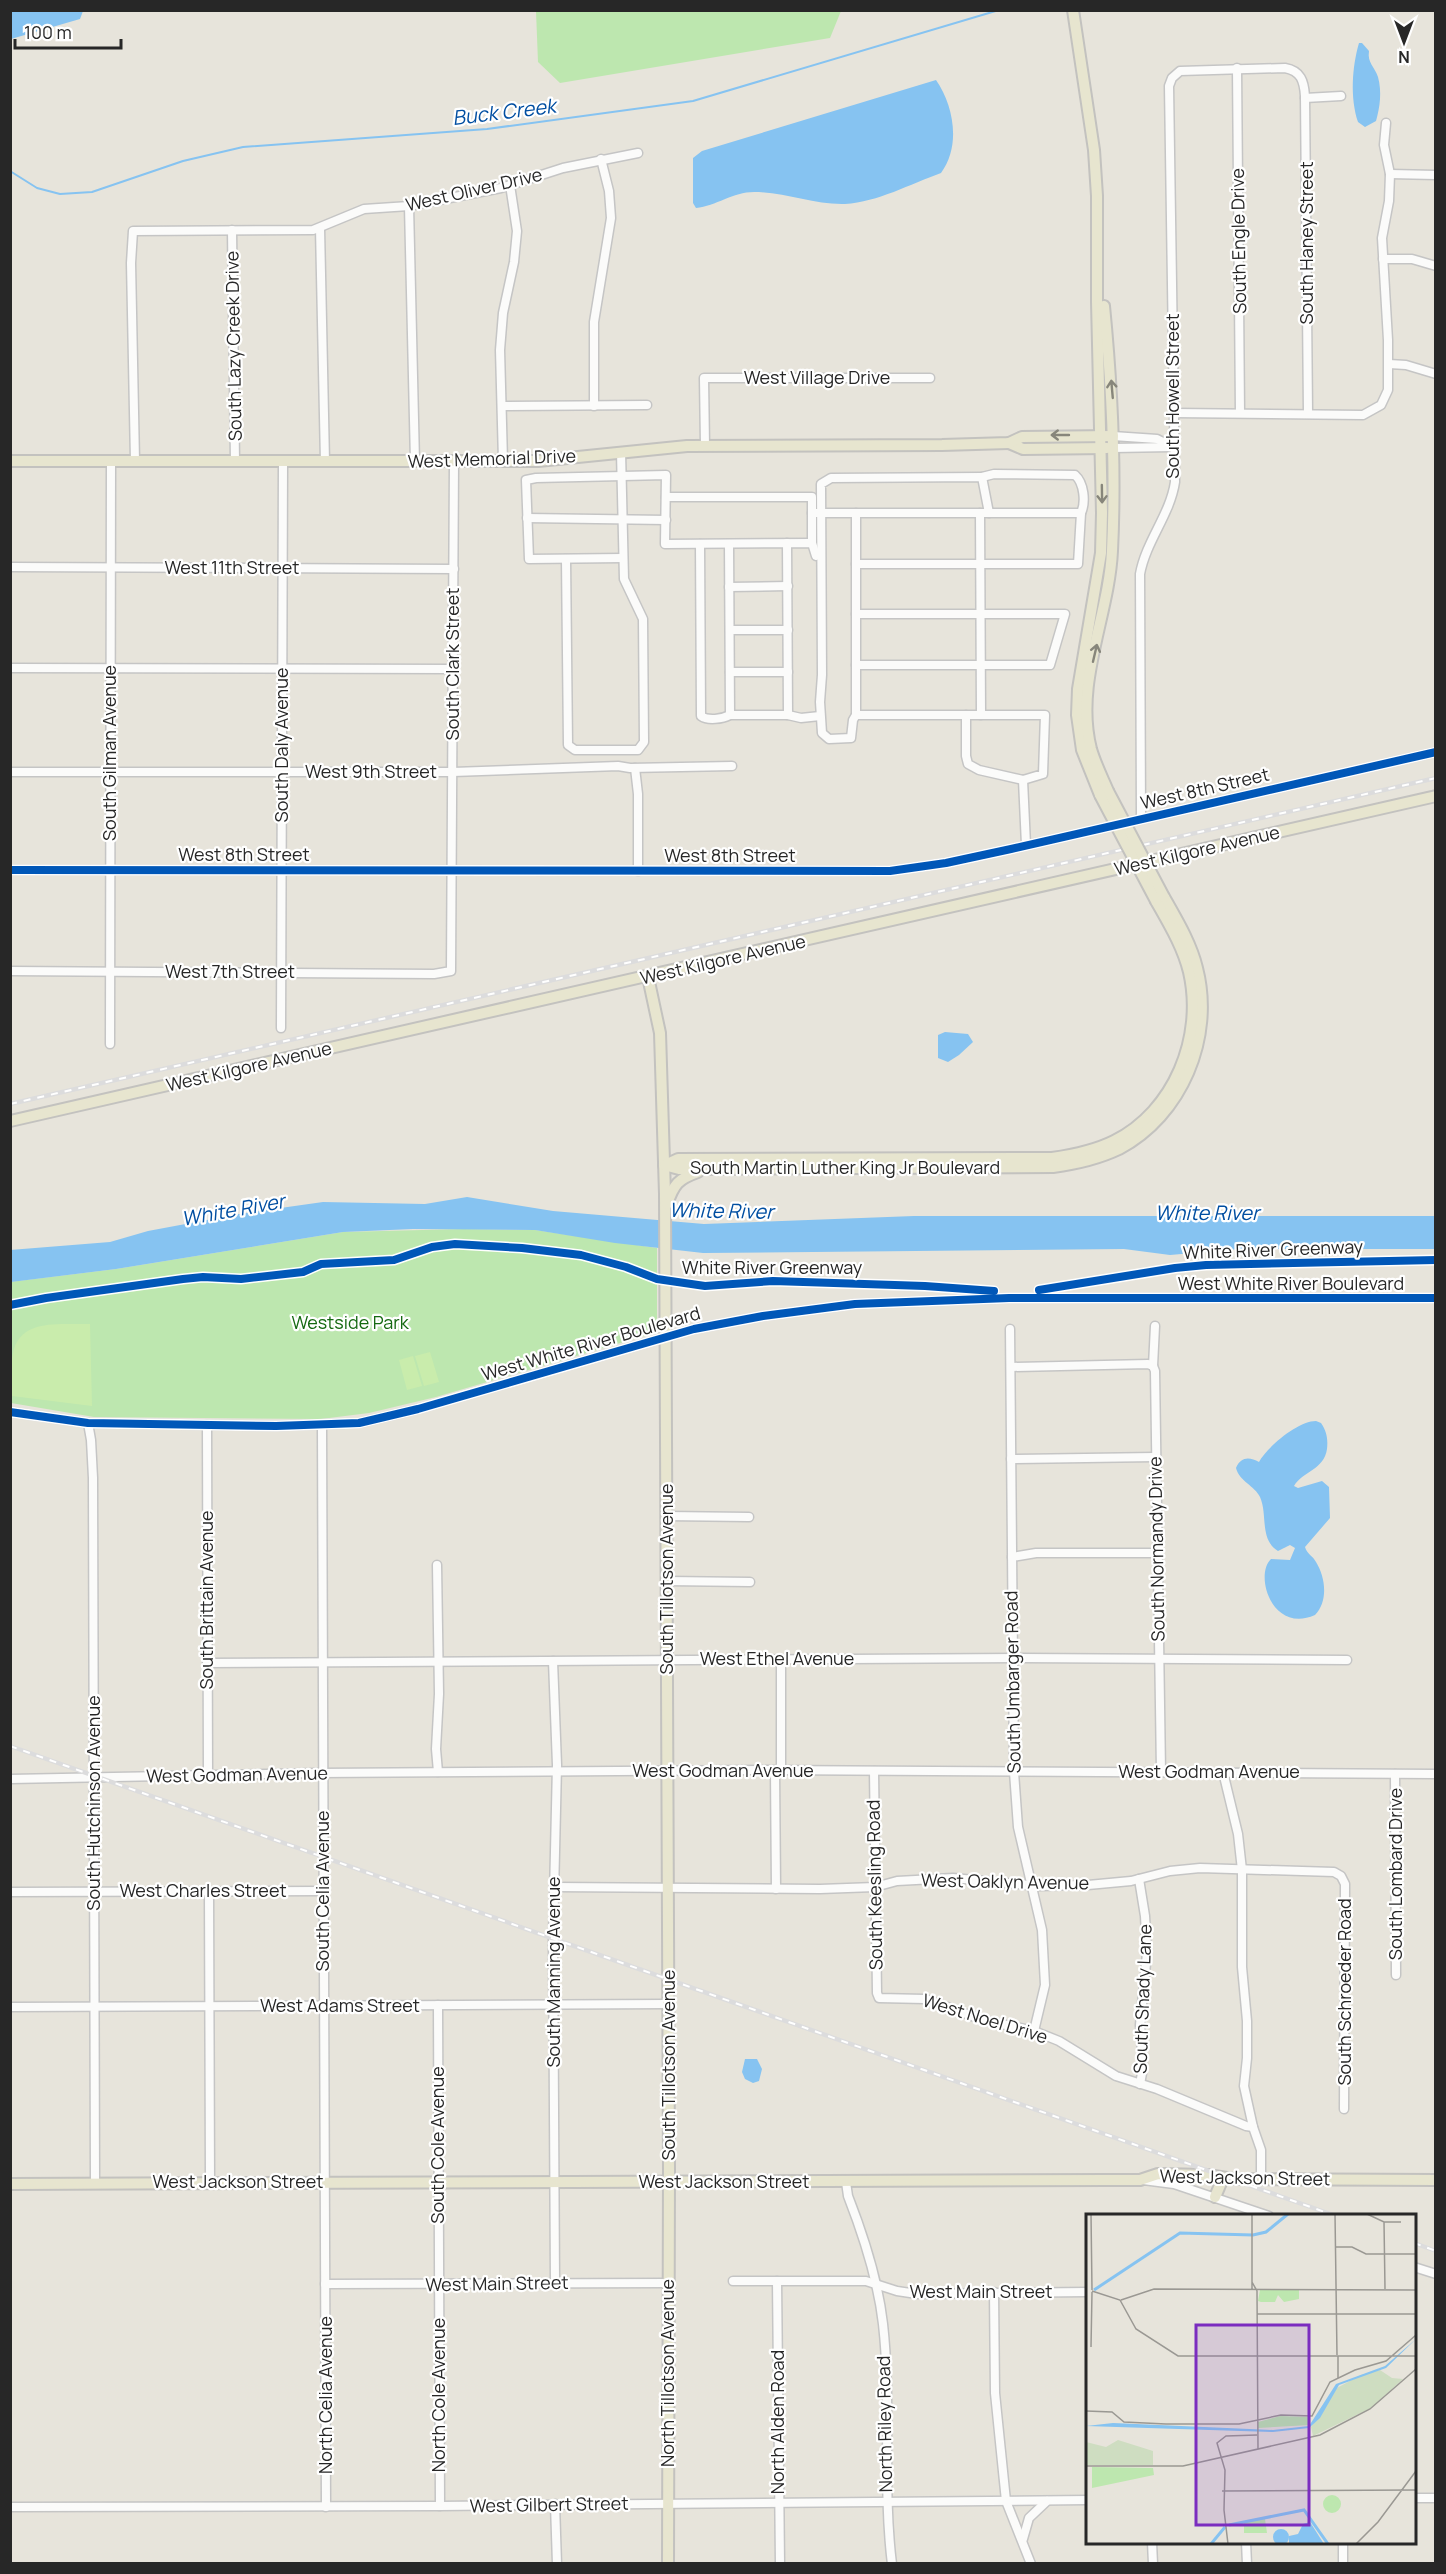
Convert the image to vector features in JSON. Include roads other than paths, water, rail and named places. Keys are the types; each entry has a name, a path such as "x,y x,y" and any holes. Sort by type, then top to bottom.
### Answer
{"main road":[{"path":"1073,10 1094,150 1099,268 1113,397 1113,436 1107,448"},
{"path":"1099,268 1097,302 1101,436"},
{"name":"South Martin Luther King Jr Boulevard","path":"664,1165 678,1159 1052,1158 1087,1152 1116,1140 1142,1122 1164,1096 1180,1069 1190,1035 1193,1004 1189,972 1160,899 1104,793 1091,748 1086,714 1089,677 1108,594 1113,513 1107,448 1101,436"},
{"name":"West Memorial Drive","path":"1009,443 1022,437 1113,436"},
{"name":"West Memorial Drive","path":"10,461 503,462 705,446 1009,443 1023,449 1107,448"},
{"name":"West Kilgore Avenue","path":"10,1121 1436,796"},
{"name":"South Martin Luther King Jr Boulevard","path":"664,1165 679,1169 1053,1167 1090,1160 1127,1144 1148,1129 1172,1102 1189,1072 1199,1036 1202,1004 1198,970 1183,931 1160,899"},
{"path":"648,977 660,1033 664,1165 668,1194"},
{"path":"668,1194 682,1177 711,1168"},
{"name":"South Tillotson Avenue","path":"668,1194 665,1210 669,2183"},
{"name":"West Jackson Street","path":"10,2184 1140,2180 1158,2174 1261,2179 1436,2180"},
{"path":"1215,2197 1223,2178"},
{"name":"North Tillotson Avenue","path":"668,2564 669,2183"}],"street":[{"name":"South Haney Street","path":"1237,69 1285,68 1300,75 1305,85 1308,413"},
{"name":"South Howell Street","path":"1141,819 1140,574 1147,550 1173,496 1174,482 1169,86 1174,76 1180,71 1237,69"},
{"name":"South Engle Drive","path":"1237,69 1240,413"},
{"path":"1305,98 1341,96"},
{"path":"1173,413 1363,415 1381,405 1387,394 1389,364 1382,238 1389,201 1390,174 1384,145 1386,123"},
{"name":"West Oliver Drive","path":"135,462 131,263 133,231 313,230 364,209 409,207 510,185 601,159 638,153"},
{"path":"594,405 594,322 611,218 609,191 601,159"},
{"path":"1390,174 1436,175"},
{"path":"503,462 500,350 503,313 516,251 517,231 510,185"},
{"path":"409,207 415,462"},
{"path":"320,228 325,462"},
{"name":"South Lazy Creek Drive","path":"232,230 235,462"},
{"path":"1383,259 1412,259 1436,266"},
{"path":"1389,364 1406,365 1436,374"},
{"name":"West Village Drive","path":"705,446 704,378 930,378"},
{"path":"502,406 647,405"},
{"name":"West Memorial Drive","path":"1113,436 1157,439 1173,447"},
{"name":"West Memorial Drive","path":"1107,448 1173,447"},
{"path":"566,559 565,654 568,745 575,750 638,750 644,742 643,619 625,583 621,452"},
{"name":"South Gilman Avenue","path":"110,1044 111,462"},
{"name":"South Daly Avenue","path":"281,1028 283,462"},
{"name":"South Clark Street","path":"449,973 452,968 454,462"},
{"path":"820,682 817,674 816,551 812,543 820,487 827,478 982,477 994,474 1075,475 1082,488 1083,504 1078,564 856,564"},
{"path":"623,558 528,558 525,482 529,478 666,475 665,544 812,543"},
{"path":"981,715 980,564 985,513 982,477"},
{"path":"666,497 812,497 816,513 822,675 820,716 823,736 829,739 849,739 853,736 853,720 856,715 856,513"},
{"path":"816,513 1081,513"},
{"path":"527,518 666,520"},
{"path":"787,543 788,715"},
{"path":"700,544 701,716 705,718 723,718 730,715 788,715 801,718 820,716"},
{"path":"729,544 730,715"},
{"name":"West 11th Street","path":"10,567 454,569"},
{"path":"729,586 788,586"},
{"path":"856,614 1065,614 1050,665 856,665"},
{"path":"730,630 788,630"},
{"path":"10,668 453,669"},
{"path":"730,672 788,672"},
{"path":"856,715 966,715 1045,715 1043,774 1023,780 979,770 968,764 966,715"},
{"name":"West 8th Street","path":"10,870 890,871 946,863 1436,752"},
{"name":"West 9th Street","path":"10,772 453,772 618,766 635,768 732,766"},
{"path":"635,768 638,794 638,871"},
{"path":"1023,780 1026,845"},
{"name":"West 7th Street","path":"10,970 449,973"},
{"name":"West White River Boulevard","path":"10,1412 88,1424 322,1426 359,1423 389,1417 666,1337 763,1316 855,1304 1009,1298 1436,1299"},
{"name":"South Normandy Drive","path":"1155,1326 1153,1366 1155,1371 1161,1772"},
{"name":"South Umbarger Road","path":"1010,1329 1014,1772 1018,1827 1042,1930 1045,1985 1034,2031"},
{"path":"1011,1367 1148,1364 1153,1366"},
{"name":"South Hutchinson Avenue","path":"88,1424 93,1478 95,2183"},
{"name":"South Brittain Avenue","path":"207,1425 208,1775"},
{"name":"South Celia Avenue","path":"322,1426 326,2284"},
{"path":"1011,1459 1155,1457"},
{"path":"666,1516 749,1517"},
{"path":"1012,1557 1036,1553 1156,1552"},
{"path":"437,1565 439,1694 435,1749 438,1772"},
{"path":"667,1581 750,1582"},
{"name":"West Ethel Avenue","path":"207,1663 1013,1658 1347,1660"},
{"path":"776,1888 781,1659"},
{"name":"South Manning Avenue","path":"553,1661 556,1772 553,2004 555,2283"},
{"name":"West Godman Avenue","path":"10,1779 438,1772 874,1771 1436,1774"},
{"name":"South Keesling Road","path":"874,1771 879,1998"},
{"path":"1223,1772 1238,1834 1242,1870 1242,1967 1247,2031 1244,2086 1252,2127 1261,2150 1261,2179"},
{"name":"South Lombard Drive","path":"1395,1774 1396,1975"},
{"name":"West Oaklyn Avenue","path":"668,1889 875,1887 897,1881 953,1878 1032,1885 1105,1884 1182,1869 1331,1872 1341,1876"},
{"name":"South Schroeder Road","path":"1341,1876 1345,1884 1346,1935 1344,2109"},
{"name":"South Shady Lane","path":"1139,1879 1147,1945 1140,2025 1143,2068 1140,2084"},
{"path":"554,1887 668,1889"},
{"path":"209,1891 210,2182"},
{"name":"West Charles Street","path":"10,1892 323,1891"},
{"name":"West Noel Drive","path":"879,1998 925,1999 983,2020 1034,2031 1059,2041 1116,2076 1252,2127"},
{"name":"West Adams Street","path":"10,2007 669,2004"},
{"name":"South Cole Avenue","path":"438,2005 438,2284"},
{"path":"1140,2180 1174,2184 1263,2214"},
{"name":"North Riley Road","path":"846,2182 876,2284 884,2328 886,2502 892,2564"},
{"path":"1416,2268 1436,2274"},
{"name":"West Main Street","path":"733,2281 866,2281 908,2294 1086,2292"},
{"name":"North Alden Road","path":"777,2281 780,2564"},
{"name":"West Main Street","path":"326,2284 668,2283"},
{"name":"North Celia Avenue","path":"326,2284 326,2506"},
{"name":"North Cole Avenue","path":"438,2284 440,2506"},
{"path":"994,2292 995,2393 1006,2501 1031,2564"},
{"path":"1416,2498 1436,2498"},
{"name":"West Gilbert Street","path":"10,2507 1086,2500"},
{"path":"1023,2539 1029,2518 1047,2501"},
{"path":"555,2504 556,2564"},
{"path":"1152,2544 1153,2564"},
{"path":"1246,2544 1247,2564"},
{"path":"1343,2544 1343,2564"}],"water":[{"path":"11,10 83,11 80,19 11,39"},
{"path":"1359,43 1362,43 1369,51 1369,59 1378,77 1380,88 1376,121 1365,127 1358,122 1353,93 1353,72"},
{"path":"936,80 947,102 953,126 951,151 941,173 882,196 857,203 834,204 754,192 739,194 703,207 696,208 693,203 693,158 702,151"},
{"path":"945,1032 968,1034 973,1042 948,1062 938,1058 938,1035"},
{"path":"467,1197 553,1211 704,1224 914,1216 1436,1216 1435,1249 1239,1249 1170,1255 1124,1249 703,1253 615,1243 535,1230 413,1229 343,1232 116,1269 11,1282 10,1250 110,1242 148,1231 239,1214 323,1202 425,1204"},
{"path":"1316,1421 1321,1423 1327,1436 1325,1456 1318,1466 1294,1486 1298,1488 1322,1481 1329,1487 1330,1518 1305,1547 1315,1560 1322,1575 1324,1597 1315,1615 1300,1619 1288,1617 1278,1610 1270,1600 1265,1577 1266,1567 1271,1559 1290,1560 1295,1548 1290,1545 1278,1551 1272,1546 1266,1533 1260,1497 1240,1476 1236,1468 1240,1461 1246,1459 1259,1462 1269,1449 1292,1430"},
{"path":"745,2059 757,2059 762,2069 759,2081 753,2083 745,2079 742,2072"}],"waterway":[{"name":"Buck Creek","path":"10,171 37,188 60,194 92,192 183,161 243,147 487,129 693,101 999,10"}],"railway":[{"path":"10,1104 1436,778"},
{"path":"10,1746 1330,2214"},
{"path":"1416,2244 1436,2251"}],"water label":[{"name":"White River","path":"233,1210"},
{"name":"White River","path":"721,1211"},
{"name":"White River","path":"1207,1213"}],"park label":[{"name":"Westside Park","path":"350,1323"}]}
